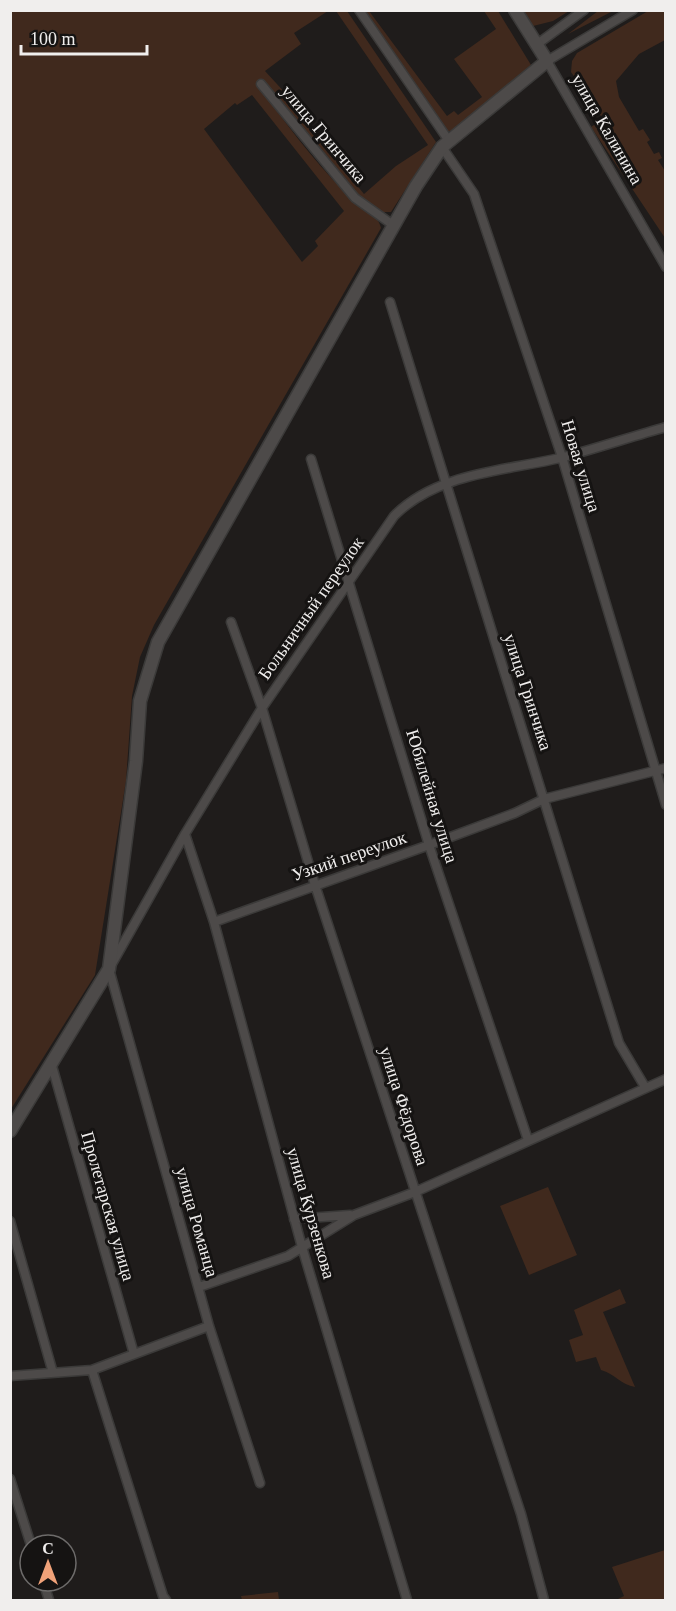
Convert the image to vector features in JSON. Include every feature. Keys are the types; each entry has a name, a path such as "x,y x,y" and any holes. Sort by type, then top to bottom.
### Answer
{"street":[{"name":"Новая улица","path":"359,10 446,144 474,194 562,457 666,805"},
{"name":"улица Калинина","path":"515,10 666,267"},
{"path":"536,45 584,10"},
{"path":"10,1131 52,1066 108,969 136,761 140,701 158,642 393,225 446,144 547,62 633,10"},
{"name":"улица Гринчика","path":"261,84 355,198 393,225"},
{"name":"улица Гринчика","path":"390,302 619,1042 645,1088"},
{"name":"Больничный переулок","path":"108,969 185,834 262,708 394,516 406,504 445,483 562,457 666,427"},
{"name":"Юбилейная улица","path":"311,459 350,580 429,846 528,1140"},
{"name":"улица Фёдорова","path":"231,622 262,708 315,885 521,1514 544,1600"},
{"name":"Узкий переулок","path":"214,922 429,846 515,813 544,799 666,768"},
{"name":"улица Курзенкова","path":"185,834 214,922 294,1220 407,1600"},
{"name":"улица Романца","path":"108,969 209,1326 260,1483"},
{"name":"Пролетарская улица","path":"52,1066 134,1354"},
{"path":"199,1287 288,1256 354,1215 415,1192 666,1079"},
{"path":"294,1220 354,1215"},
{"path":"10,1221 53,1373"},
{"path":"10,1376 92,1370 209,1326"},
{"path":"92,1370 166,1600"},
{"path":"10,1479 27,1533"}],"shaded area":[{"path":"11,11 328,11 294,33 301,44 265,71 310,120 306,123 364,194 396,166 428,145 336,11 347,11 436,142 391,212 383,212 355,193 261,80 256,84 321,167 345,192 376,218 381,228 154,625 140,657 132,696 126,781 95,975 11,1109","holes":["252,95 344,211 315,241 318,246 302,262 204,129 235,103 237,105"]},
{"path":"359,11 369,11 447,116 454,111 458,115 482,97 454,59 496,29 484,11 498,11 531,65 452,131 446,131"},
{"path":"520,11 569,11 553,21 533,26"},
{"path":"598,11 613,11 568,34"},
{"path":"648,11 665,11 665,40 639,54 616,81 619,97 639,131 643,129 650,140 647,142 654,154 659,152 662,158 658,160 665,171 665,238 591,127 603,119 571,72 572,61 577,53"},
{"path":"548,1187 577,1255 529,1275 500,1206"},
{"path":"620,1289 626,1303 603,1312 635,1387 601,1370 596,1357 576,1362 569,1340 583,1335 574,1310"},
{"path":"665,1550 665,1600 616,1600 624,1596 612,1567"},
{"path":"278,1592 279,1600 242,1600 241,1596"}]}
